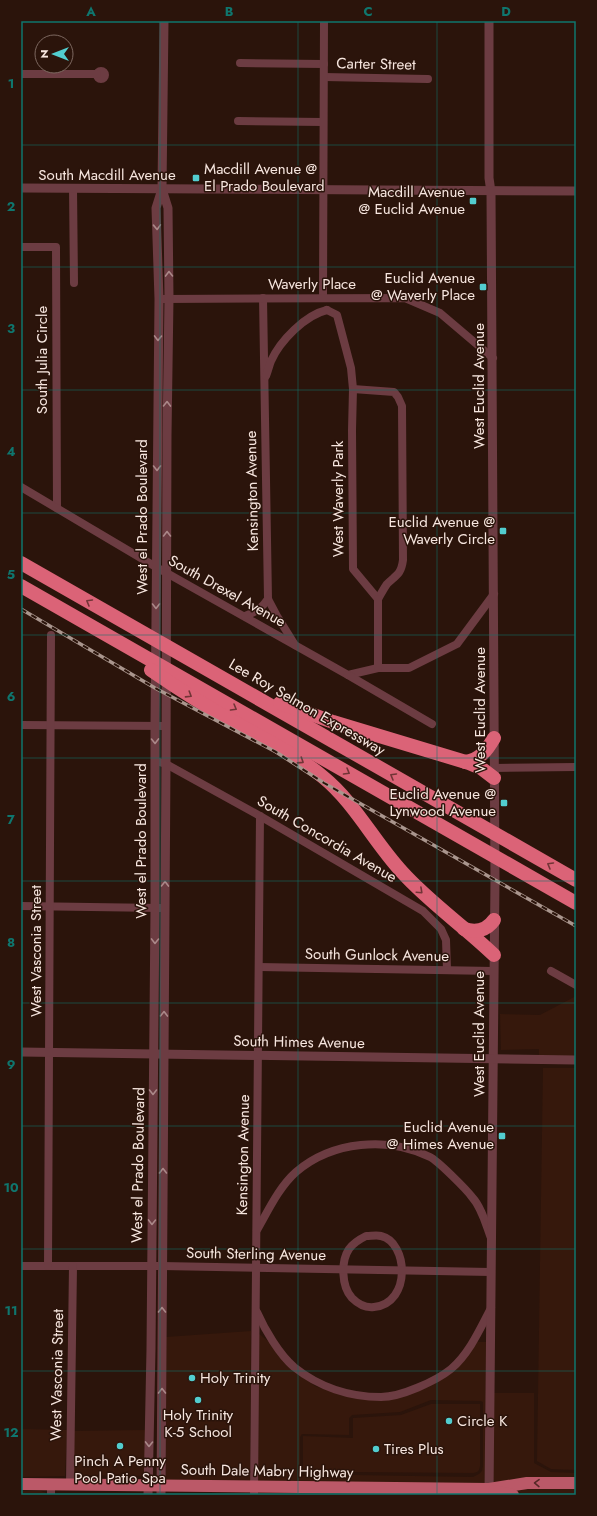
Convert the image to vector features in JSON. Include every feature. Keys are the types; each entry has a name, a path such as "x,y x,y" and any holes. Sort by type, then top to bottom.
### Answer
{"highway":[{"name":"Lee Roy Selmon Expressway","path":"21,563 576,880"},
{"path":"21,586 576,903"},
{"path":"121,644 148,668 195,699 312,768 340,793 375,841 410,881 494,956"},
{"path":"248,693 325,719 465,762 494,773"},
{"path":"465,762 480,756 487,750 494,738"},
{"path":"464,928 483,930 494,920"}],"main road":[{"name":"South Dale Mabry Highway","path":"489,1492 527,1483 576,1483"},
{"name":"South Dale Mabry Highway","path":"21,1484 51,1490 70,1484 148,1490 489,1492 513,1495"}],"street":[{"name":"West el Prado Boulevard","path":"161,1490 163,1053 155,726 159,299 156,208 162,189 164,21"},
{"path":"324,21 323,191 325,298 327,310"},
{"name":"West Euclid Avenue","path":"489,21 488,178 491,192 494,594 494,971 489,1492"},
{"path":"240,63 324,64"},
{"path":"21,74 97,74"},
{"name":"Carter Street","path":"324,77 428,78"},
{"path":"238,122 323,122"},
{"name":"South Macdill Avenue","path":"21,188 491,192 576,191"},
{"path":"73,188 74,283"},
{"name":"West el Prado Boulevard","path":"148,1490 154,1053 166,764 169,298 168,208 162,189"},
{"name":"South Julia Circle","path":"21,247 56,247 57,508"},
{"name":"Kensington Avenue","path":"263,298 268,599 296,646"},
{"name":"Waverly Place","path":"159,299 405,298 440,313 493,358"},
{"name":"Kensington Avenue","path":"264,382 271,360 290,334 305,320 327,310"},
{"name":"West Waverly Park","path":"327,310 337,315 351,368 353,389 353,569 378,599"},
{"path":"353,389 394,392 398,396 402,406 403,560 401,570 387,585 378,599 378,668"},
{"path":"157,435 167,435"},
{"name":"South Drexel Avenue","path":"21,487 156,567 348,675"},
{"path":"348,675 378,668 409,668 456,644 494,594"},
{"path":"245,616 255,613 268,599"},
{"name":"West Vasconia Street","path":"48,1266 51,635"},
{"path":"348,675 432,724"},
{"path":"21,725 166,726"},
{"name":"South Concordia Avenue","path":"156,761 166,764 260,816 423,911 440,929 446,940 447,970"},
{"path":"494,773 576,767"},
{"name":"Kensington Avenue","path":"254,1491 260,816"},
{"path":"21,906 160,908"},
{"name":"South Gunlock Avenue","path":"259,967 494,971"},
{"path":"551,971 576,985"},
{"name":"South Himes Avenue","path":"21,1052 576,1060"},
{"path":"256,1230 275,1198 296,1173 320,1156 350,1147 378,1144 406,1148 432,1158 473,1198 492,1241"},
{"path":"153,1156 163,1156"},
{"path":"366,1236 381,1236 388,1239 398,1252 401,1280 394,1297 383,1305 370,1307 359,1303 352,1297 346,1286 344,1270 345,1260 349,1249 356,1241 366,1236"},
{"name":"South Sterling Avenue","path":"21,1266 162,1266 256,1269 491,1272"},
{"name":"West Vasconia Street","path":"70,1484 73,1266"},
{"path":"256,1310 266,1332 276,1345 293,1366 311,1379 340,1392 383,1397 428,1383 452,1368 468,1348 491,1308"},
{"path":"151,1350 162,1349"}],"shaded area":[{"path":"576,996 576,1057 539,1056 539,1049 501,1050 500,1014 540,1015"},
{"path":"543,1068 576,1068 576,1470 551,1469 537,1461"},
{"path":"251,1331 250,1484 166,1483 166,1337"},
{"path":"259,1334 268,1341 291,1369 315,1386 340,1395 361,1399 429,1387 456,1370 477,1342 486,1342 485,1486 258,1484","holes":["431,1400 483,1402 483,1466 482,1471 473,1477 353,1475 303,1476 300,1474 300,1437 302,1434 349,1435 349,1418 352,1415 400,1412"]},
{"path":"494,1393 534,1393 534,1463 551,1472 576,1473 576,1480 493,1485"},
{"path":"431,1404 480,1404 480,1466 477,1472 303,1473 303,1436 353,1438 353,1418 401,1415"},
{"path":"21,1429 67,1430 65,1476 21,1477"},
{"path":"145,1430 145,1476 74,1475 74,1431"},
{"path":"528,1486 576,1487 576,1495 525,1494 508,1490"},
{"path":"21,1491 41,1491 46,1493 46,1495 21,1495"},
{"path":"258,1491 485,1493 485,1495 258,1495"}],"railway":[{"path":"21,609 155,688 276,752 324,783 576,926"}],"place":[{"name":"Macdill Avenue @ El Prado Boulevard","path":"196,178"},
{"name":"Macdill Avenue @ Euclid Avenue","path":"473,201"},
{"name":"Euclid Avenue @ Waverly Place","path":"483,287"},
{"name":"Euclid Avenue @ Waverly Circle","path":"503,531"},
{"name":"Euclid Avenue @ Lynwood Avenue","path":"504,803"},
{"name":"Euclid Avenue @ Himes Avenue","path":"502,1136"},
{"name":"Holy Trinity","path":"192,1378"},
{"name":"Holy Trinity K-5 School","path":"198,1400"},
{"name":"Circle K","path":"449,1421"},
{"name":"Pinch A Penny Pool Patio Spa","path":"120,1446"},
{"name":"Tires Plus","path":"376,1449"}]}
